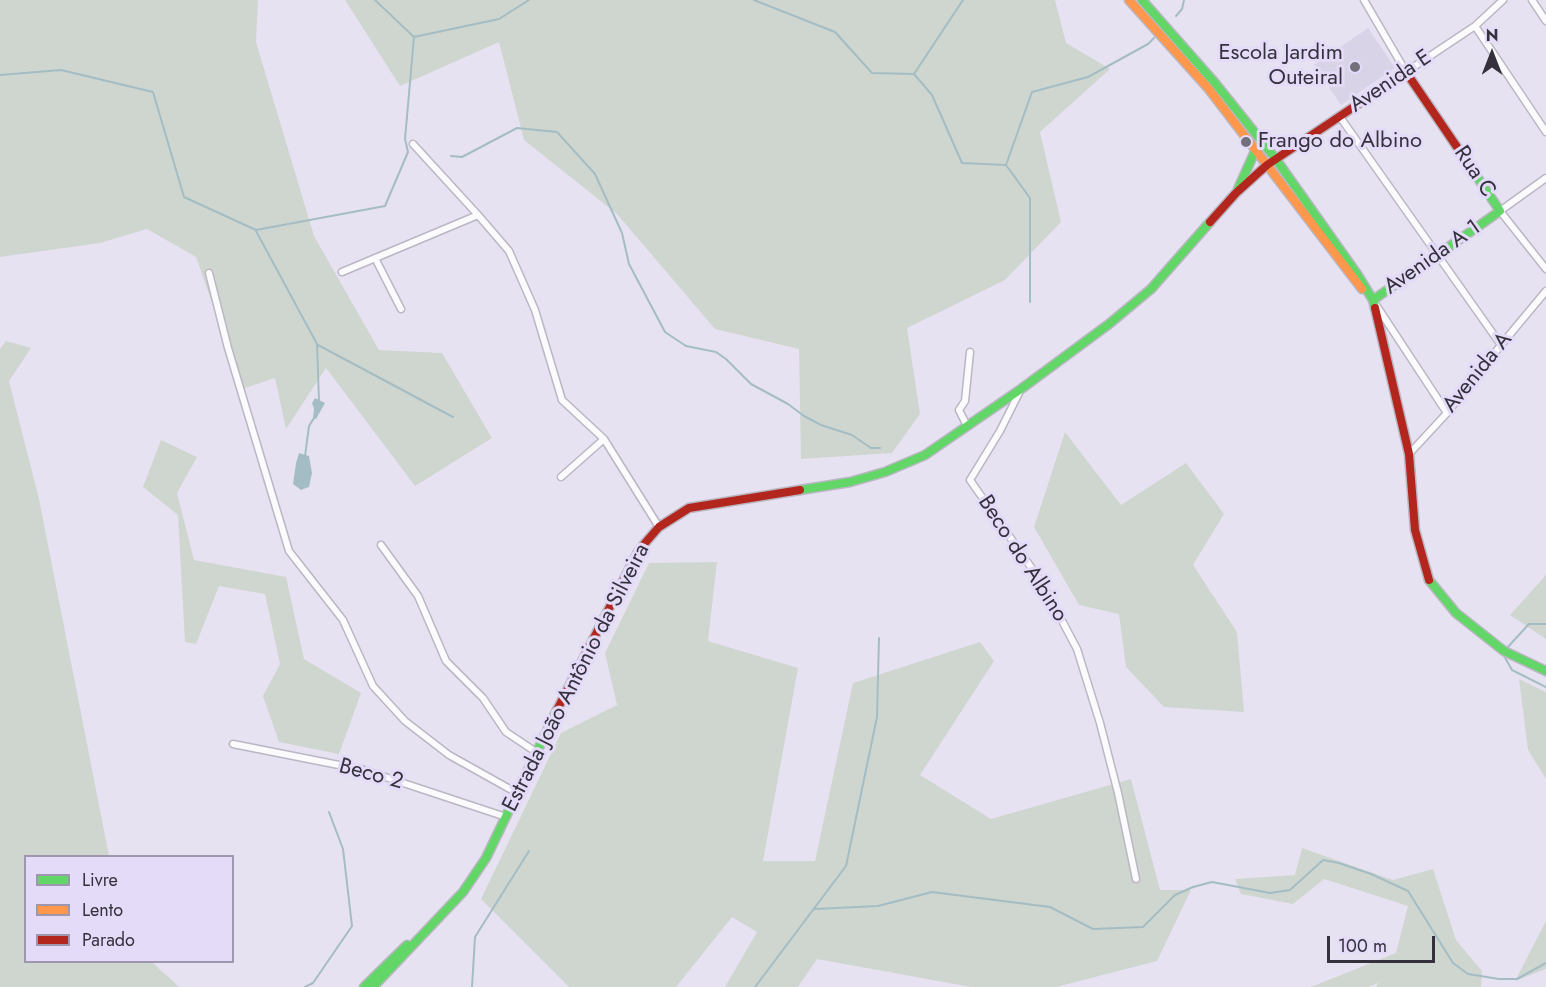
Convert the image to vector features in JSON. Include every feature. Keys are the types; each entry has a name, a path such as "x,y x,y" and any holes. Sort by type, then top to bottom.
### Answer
{"main road":[{"path":"1129,0 1208,88 1256,148 1352,278 1373,300"},
{"path":"1142,0 1215,83 1275,158 1373,300 1409,454 1415,530 1428,578 1456,613 1504,651 1546,670"},
{"name":"Avenida E","path":"1275,158 1406,72"},
{"name":"Rua C","path":"1406,72 1500,211"},
{"path":"1256,148 1263,148 1275,158"},
{"name":"Estrada João Antônio da Silveira","path":"1236,193 1256,148"},
{"name":"Estrada João Antônio da Silveira","path":"373,987 436,923 463,892 486,858 536,752 639,550 659,527 689,508 850,482 885,472 925,454 1109,324 1150,289 1236,193 1275,158"},
{"name":"Avenida A 1","path":"1373,300 1500,211"},
{"name":"Estrada João Antônio da Silveira","path":"364,987 410,942 436,923"}],"street":[{"path":"1364,0 1406,72"},
{"name":"Avenida E","path":"1406,72 1475,26 1503,0"},
{"path":"1532,0 1546,21"},
{"path":"1475,26 1546,132"},
{"path":"1340,117 1501,345"},
{"path":"412,144 478,214 509,251 535,310 562,400 604,439 659,527"},
{"name":"Avenida A 1","path":"1500,211 1546,178"},
{"name":"Rua C","path":"1500,211 1546,269"},
{"path":"342,272 478,214"},
{"path":"375,258 401,309"},
{"path":"209,273 228,348 289,551 343,620 373,686 405,722 448,755 517,793"},
{"name":"Avenida A","path":"1409,454 1447,413 1546,291"},
{"name":"Avenida A 1","path":"1373,300 1447,413"},
{"path":"967,426 959,410 965,401 970,352"},
{"name":"Beco do Albino","path":"1021,388 1000,431 970,480 1042,582 1077,650 1113,773 1136,879"},
{"path":"561,477 604,439"},
{"path":"381,544 418,596 446,662 483,698 506,732 536,752"},
{"name":"Beco 2","path":"233,744 364,770 506,817"}],"shaded area":[{"path":"0,0 258,0 256,42 314,236 379,350 442,353 492,438 415,486 326,368 286,429 275,378 242,389 196,257 147,229 100,243 0,257"},
{"path":"345,0 1055,0 1066,43 1110,69 1040,132 1061,222 1005,280 907,328 920,414 892,453 801,459 799,349 715,329 617,214 524,140 499,42 400,86"},
{"name":"Escola Jardim Outeiral","path":"1368,28 1395,68 1341,105 1314,65"},
{"path":"6,341 31,348 9,381 39,499 109,855 24,855 24,963 153,963 179,987 0,987 0,349"},
{"path":"315,398 325,403 316,419 313,418 312,403"},
{"path":"1065,432 1121,505 1186,463 1224,514 1193,565 1237,632 1244,712 1164,707 1126,667 1119,614 1079,605 1034,527"},
{"path":"161,440 197,457 177,493 194,560 286,577 304,659 361,693 339,754 279,742 263,696 280,664 265,594 219,586 196,644 185,642 178,515 143,487"},
{"path":"299,453 309,456 312,473 309,487 301,490 293,484"},
{"path":"717,562 708,641 798,668 763,861 815,861 853,683 980,642 994,661 920,775 991,819 1131,779 1160,890 1191,890 1157,961 1056,987 971,987 817,959 798,987 725,987 757,932 732,917 676,987 569,987 481,899 561,733 617,705 605,653 649,563"},
{"path":"1546,575 1546,639 1510,615"},
{"path":"1519,679 1546,692 1546,779 1528,750"},
{"path":"1302,848 1393,880 1433,869 1456,940 1482,971 1481,987 1376,987 1378,983 1369,987 1311,987 1396,953 1408,906 1324,879 1293,904 1241,894 1235,879 1295,875"},
{"path":"1546,921 1546,969 1515,981"}],"waterway":[{"path":"0,75 61,70 153,92 184,197 256,230 385,206 408,152 405,139 414,37 375,0"},
{"path":"414,37 499,19 529,0"},
{"path":"754,0 835,32 872,73 914,74 932,95 962,163 1006,165 1030,198 1030,302"},
{"path":"914,74 963,0"},
{"path":"1176,16 1182,9 1184,0"},
{"path":"1006,165 1032,92 1088,77 1148,44 1154,38"},
{"path":"451,156 462,157 517,128 557,132 595,174 622,233 629,264 665,332 686,346 716,352 751,384 788,404 804,416 821,425 852,435 871,448 880,448"},
{"path":"256,231 317,344 319,401"},
{"path":"318,345 453,417"},
{"path":"305,456 309,426 314,418"},
{"path":"1506,649 1529,624 1546,624"},
{"path":"755,987 846,866 877,717 879,638"},
{"path":"1503,654 1512,670 1546,687"},
{"path":"305,987 313,983 352,926 343,849 329,812"},
{"path":"472,987 475,937 529,851"},
{"path":"815,909 878,906 932,892 1050,907 1093,929 1143,927 1175,895 1193,887 1212,882 1270,893 1290,890 1323,860 1371,874 1408,891 1453,963 1468,974 1499,979 1517,979 1546,963"}],"traffic: fast":[{"path":"1142,0 1215,83 1275,158 1357,274 1373,300 1375,308"},
{"path":"1238,189 1256,149"},
{"path":"1373,300 1500,211 1459,150"},
{"path":"800,490 850,482 885,472 925,455 1021,389 1109,324 1151,289 1210,222"},
{"path":"1429,580 1456,613 1504,651 1546,671"},
{"path":"373,987 463,892 486,858 557,710"},
{"path":"364,987 407,945"}],"traffic: slow":[{"path":"1129,0 1208,88 1362,289"}],"traffic: jam":[{"path":"1210,222 1236,193 1267,165 1406,72 1459,150"},
{"path":"1375,308 1409,454 1415,530 1429,580"},
{"path":"557,710 639,550 659,527 689,508 800,490"}],"place":[{"name":"Escola Jardim Outeiral","path":"1355,67"},
{"name":"Frango do Albino","path":"1246,142"}]}
